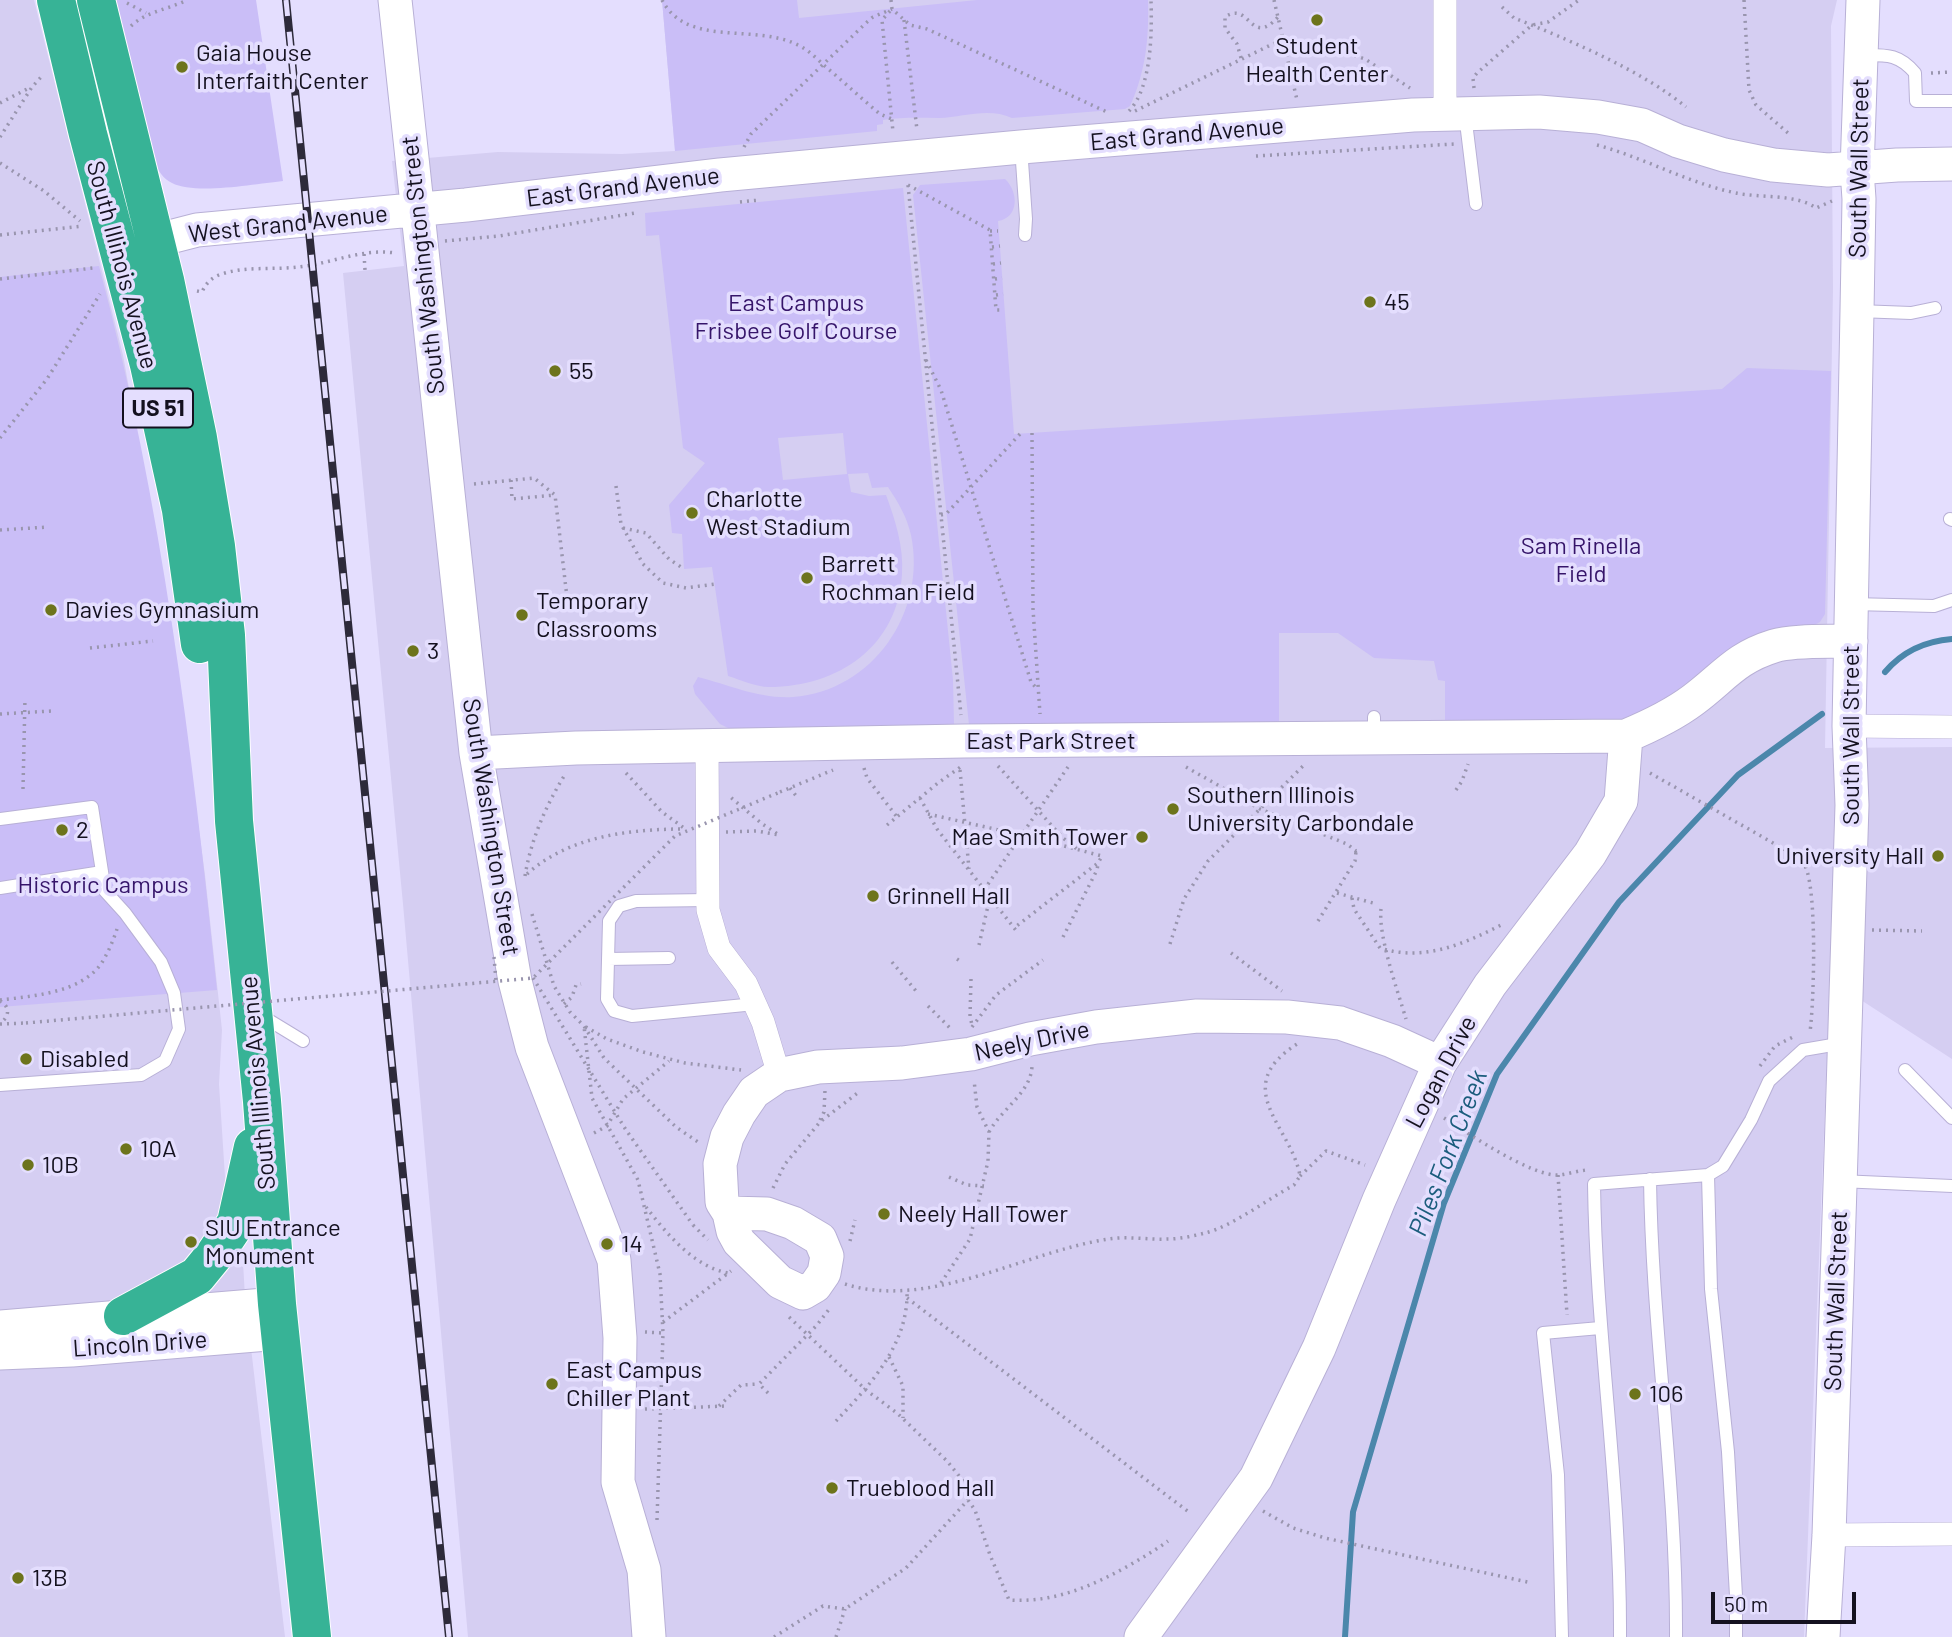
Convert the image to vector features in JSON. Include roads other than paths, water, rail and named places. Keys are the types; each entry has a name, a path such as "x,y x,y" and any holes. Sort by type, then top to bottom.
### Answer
{"highway":[{"name":"South Illinois Avenue","path":"56,0 88,134 106,259 149,365 181,510 202,657 234,821"},
{"name":"South Illinois Avenue","path":"96,0 156,241 198,438 216,546 226,635 234,821 262,1101 279,1318 312,1637"},
{"path":"123,1315 197,1276 236,1223 262,1101"}],"street":[{"name":"South Washington Street","path":"395,0 477,753 517,912 515,981 532,1047 614,1260 620,1338 618,1482 644,1570 649,1637"},
{"path":"1445,0 1456,115"},
{"name":"South Wall Street","path":"1823,1637 1829,1535 1852,805 1849,726 1859,199 1857,170 1863,0"},
{"name":"East Grand Avenue","path":"418,210 720,175 1021,147 1456,115 1539,112 1598,117 1642,125 1678,141 1724,155 1773,164 1828,170 1952,164"},
{"name":"West Grand Avenue","path":"106,259 197,230 418,210"},
{"path":"1626,736 1660,721 1694,699 1721,674 1764,649 1778,644 1851,641"},
{"path":"1849,726 1952,727"},
{"name":"East Park Street","path":"477,753 581,748 707,757 1374,728 1626,736"},
{"name":"Logan Drive","path":"1141,1637 1256,1478 1319,1348 1379,1200 1440,1063 1490,985 1590,854 1620,801 1626,736"},
{"path":"707,757 708,900 719,948 746,984 768,1034 765,1074"},
{"name":"Neely Drive","path":"729,1213 722,1202 720,1164 727,1137 738,1114 765,1074 818,1067 902,1063 971,1054 1030,1039 1096,1027 1197,1016 1287,1017 1340,1023 1392,1041 1440,1063"},
{"name":"Lincoln Drive","path":"0,1327 123,1315 279,1318"},
{"name":"Lincoln Drive","path":"0,1353 72,1350 279,1318"},
{"path":"1829,1535 1952,1534"}],"lane":[{"path":"1861,54 1888,55 1904,60 1915,72 1916,101 1952,101"},
{"path":"1456,115 1476,204"},
{"path":"1021,147 1027,219 1025,234"},
{"path":"1857,311 1911,313 1935,309"},
{"path":"1851,604 1934,606 1952,600"},
{"path":"0,820 92,807 105,891 161,962 174,993 179,1029 165,1061 141,1075 0,1085"},
{"path":"0,888 102,872"},
{"path":"708,900 636,901 619,906 609,921 607,999 614,1010 632,1016 755,1004"},
{"path":"608,959 669,958"},
{"path":"252,1008 303,1041"},
{"path":"1620,1637 1619,1546 1600,1328 1594,1184 1707,1175 1723,1166 1751,1120 1769,1081 1803,1050 1844,1042"},
{"path":"1905,1070 1952,1118"},
{"path":"1707,1175 1711,1289 1728,1452 1736,1637"},
{"path":"1650,1179 1652,1260 1675,1538 1676,1637"},
{"path":"1840,1181 1952,1186"},
{"path":"1562,1637 1558,1475 1543,1333 1600,1328"}],"waterway":[{"name":"Piles Fork Creek","path":"1885,672 1915,649 1952,639"},
{"name":"Piles Fork Creek","path":"1345,1637 1353,1512 1444,1203 1497,1074 1619,902 1738,775 1822,714"}],"railway":[{"path":"286,0 449,1637"}],"place":[{"name":"Student Health Center","path":"1317,20"},
{"name":"Gaia House Interfaith Center","path":"182,67"},
{"name":"45","path":"1370,302"},
{"name":"55","path":"555,371"},
{"name":"Charlotte West Stadium","path":"692,513"},
{"name":"Barrett Rochman Field","path":"807,578"},
{"name":"Davies Gymnasium","path":"51,610"},
{"name":"Temporary Classrooms","path":"522,615"},
{"name":"3","path":"413,651"},
{"name":"Southern Illinois University Carbondale","path":"1173,809"},
{"name":"2","path":"62,830"},
{"name":"Mae Smith Tower","path":"1142,837"},
{"name":"University Hall","path":"1938,856"},
{"name":"Grinnell Hall","path":"873,896"},
{"name":"Disabled","path":"26,1059"},
{"name":"10A","path":"126,1149"},
{"name":"10B","path":"28,1165"},
{"name":"Neely Hall Tower","path":"884,1214"},
{"name":"SIU Entrance Monument","path":"191,1242"},
{"name":"14","path":"607,1244"},
{"name":"East Campus Chiller Plant","path":"552,1384"},
{"name":"106","path":"1635,1394"},
{"name":"Trueblood Hall","path":"832,1488"},
{"name":"13B","path":"18,1578"}],"park label":[{"name":"East Campus Frisbee Golf Course","path":"796,317"},
{"name":"Sam Rinella Field","path":"1581,560"},
{"name":"Historic Campus","path":"103,885"}]}
